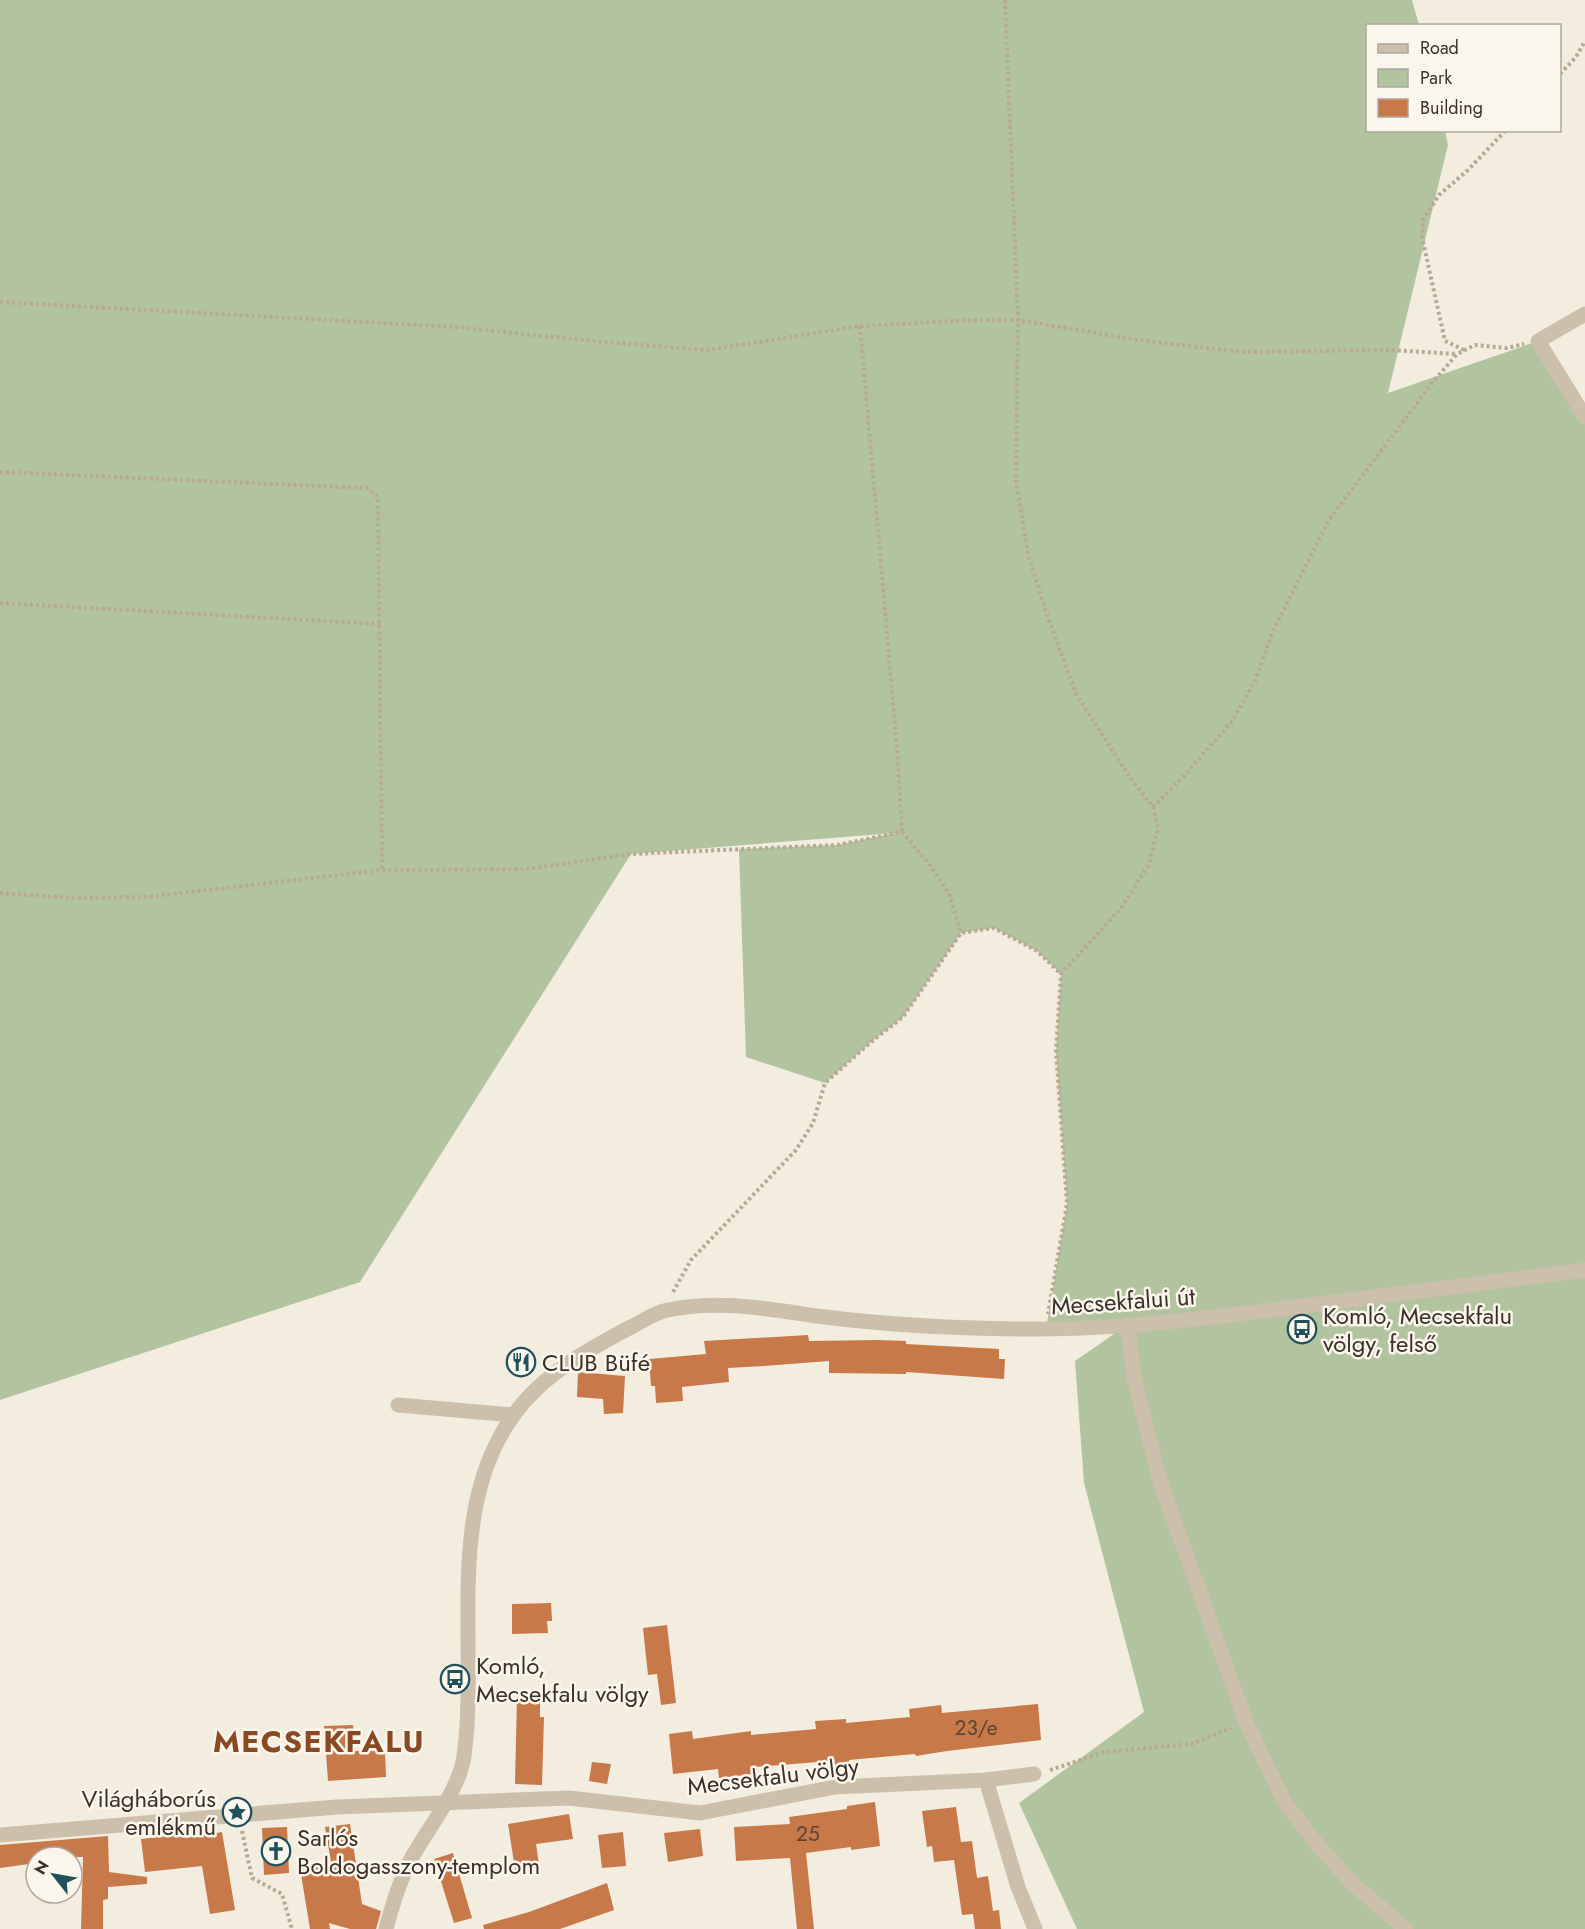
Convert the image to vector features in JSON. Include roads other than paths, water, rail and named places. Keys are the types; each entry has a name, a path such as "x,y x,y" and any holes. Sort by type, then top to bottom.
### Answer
{"street":[{"path":"1585,314 1538,341 1585,417"},
{"name":"Mecsekfalui út","path":"513,1415 536,1390 574,1358 663,1311 706,1304 761,1306 850,1319 970,1328 1046,1329 1216,1317 1585,1270"},
{"path":"1128,1324 1134,1378 1160,1481 1246,1722 1284,1801 1316,1843 1353,1884 1406,1929"},
{"path":"386,1929 408,1864 445,1804 463,1761 467,1712 471,1532 478,1490 492,1452 513,1415 398,1406"},
{"name":"Mecsekfalu völgy","path":"0,1835 337,1807 569,1798 700,1813 835,1787 986,1780 1034,1774"},
{"path":"986,1780 1018,1887 1035,1929"}],"place":[{"name":"Komló, Mecsekfalu völgy, felső","path":"1302,1329"},
{"name":"CLUB Büfé","path":"521,1362"},
{"name":"Komló, Mecsekfalu völgy","path":"455,1679"},
{"name":"Világháborús emlékmű","path":"237,1812"},
{"name":"Sarlós Boldogasszony-templom","path":"276,1851"}],"district":[{"name":"MECSEKFALU","path":"319,1741"}]}
